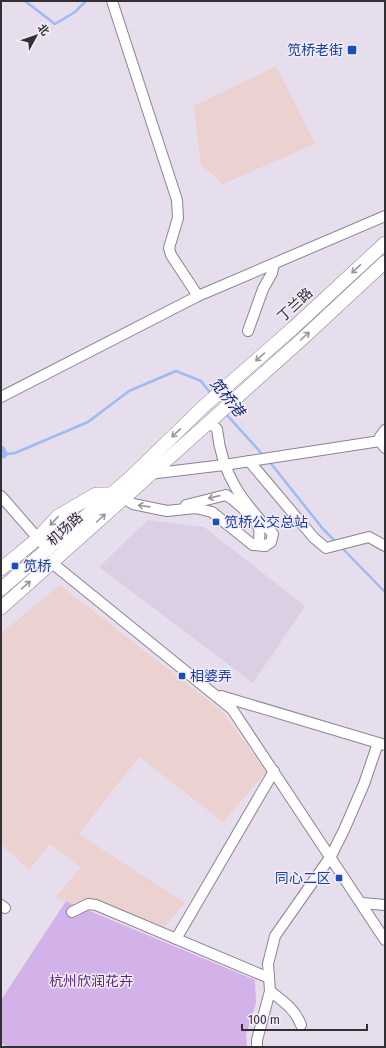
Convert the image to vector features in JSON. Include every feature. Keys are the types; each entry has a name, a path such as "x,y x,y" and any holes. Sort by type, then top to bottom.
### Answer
{"main road":[{"name":"丁兰路","path":"144,472 204,406 292,329 385,243"},
{"path":"144,472 234,400 385,262"},
{"name":"机场路","path":"1,608 52,563 118,496 144,472"},
{"name":"机场路","path":"1,569 37,539 58,516 96,494 118,496"},
{"name":"机场路","path":"1,589 47,549 118,496"}],"street":[{"path":"112,1 177,200 178,218 169,248 171,256 198,296"},
{"path":"1,397 198,296 385,216"},
{"path":"248,331 262,289 272,273 274,264"},
{"path":"118,496 133,504 167,510 195,508 212,512 252,545 265,546 271,542 273,534 246,505 234,487 219,451 217,429 212,419"},
{"path":"144,472 224,465 383,444 381,434 385,430"},
{"path":"252,461 314,538 326,548 369,537 385,546"},
{"path":"167,510 226,495 258,525 260,531 259,542 265,546"},
{"path":"1,496 47,549"},
{"path":"52,563 86,592 216,694 232,709 362,903 385,940"},
{"path":"216,694 244,704 382,744 344,830 330,856 275,936 268,964 270,991 257,1040 257,1047"},
{"path":"176,939 274,771"},
{"path":"362,903 385,905"},
{"path":"72,912 88,904 96,906 269,978"},
{"path":"270,991 291,1007 298,1016 301,1025"}],"shaded area":[{"path":"276,66 315,144 222,184 216,177 201,166 194,106"},
{"path":"148,520 204,527 305,606 253,683 99,567"},
{"path":"60,585 222,711 266,772 223,822 139,757 79,834 185,903 163,928 55,898 81,867 50,844 29,870 1,844 1,633"}],"green space":[{"name":"杭州欣润花卉","path":"66,901 255,980 256,1003 246,1035 247,1047 8,1047 1,1043 1,1000"}],"waterway":[{"path":"25,1 55,24 75,12 86,1"},
{"name":"笕桥港","path":"1,455 15,453 88,422 129,391 176,371 201,381 211,394"},
{"name":"笕桥港","path":"226,414 264,456"},
{"name":"笕桥港","path":"1,450 3,454"},
{"name":"笕桥港","path":"269,461 323,529 336,542"},
{"name":"笕桥港","path":"341,547 385,592"}],"place":[{"name":"笕桥老街","path":"352,50"},
{"name":"笕桥公交总站","path":"216,522"},
{"name":"笕桥","path":"15,566"},
{"name":"相婆弄","path":"182,676"},
{"name":"同心二区","path":"339,878"}]}
